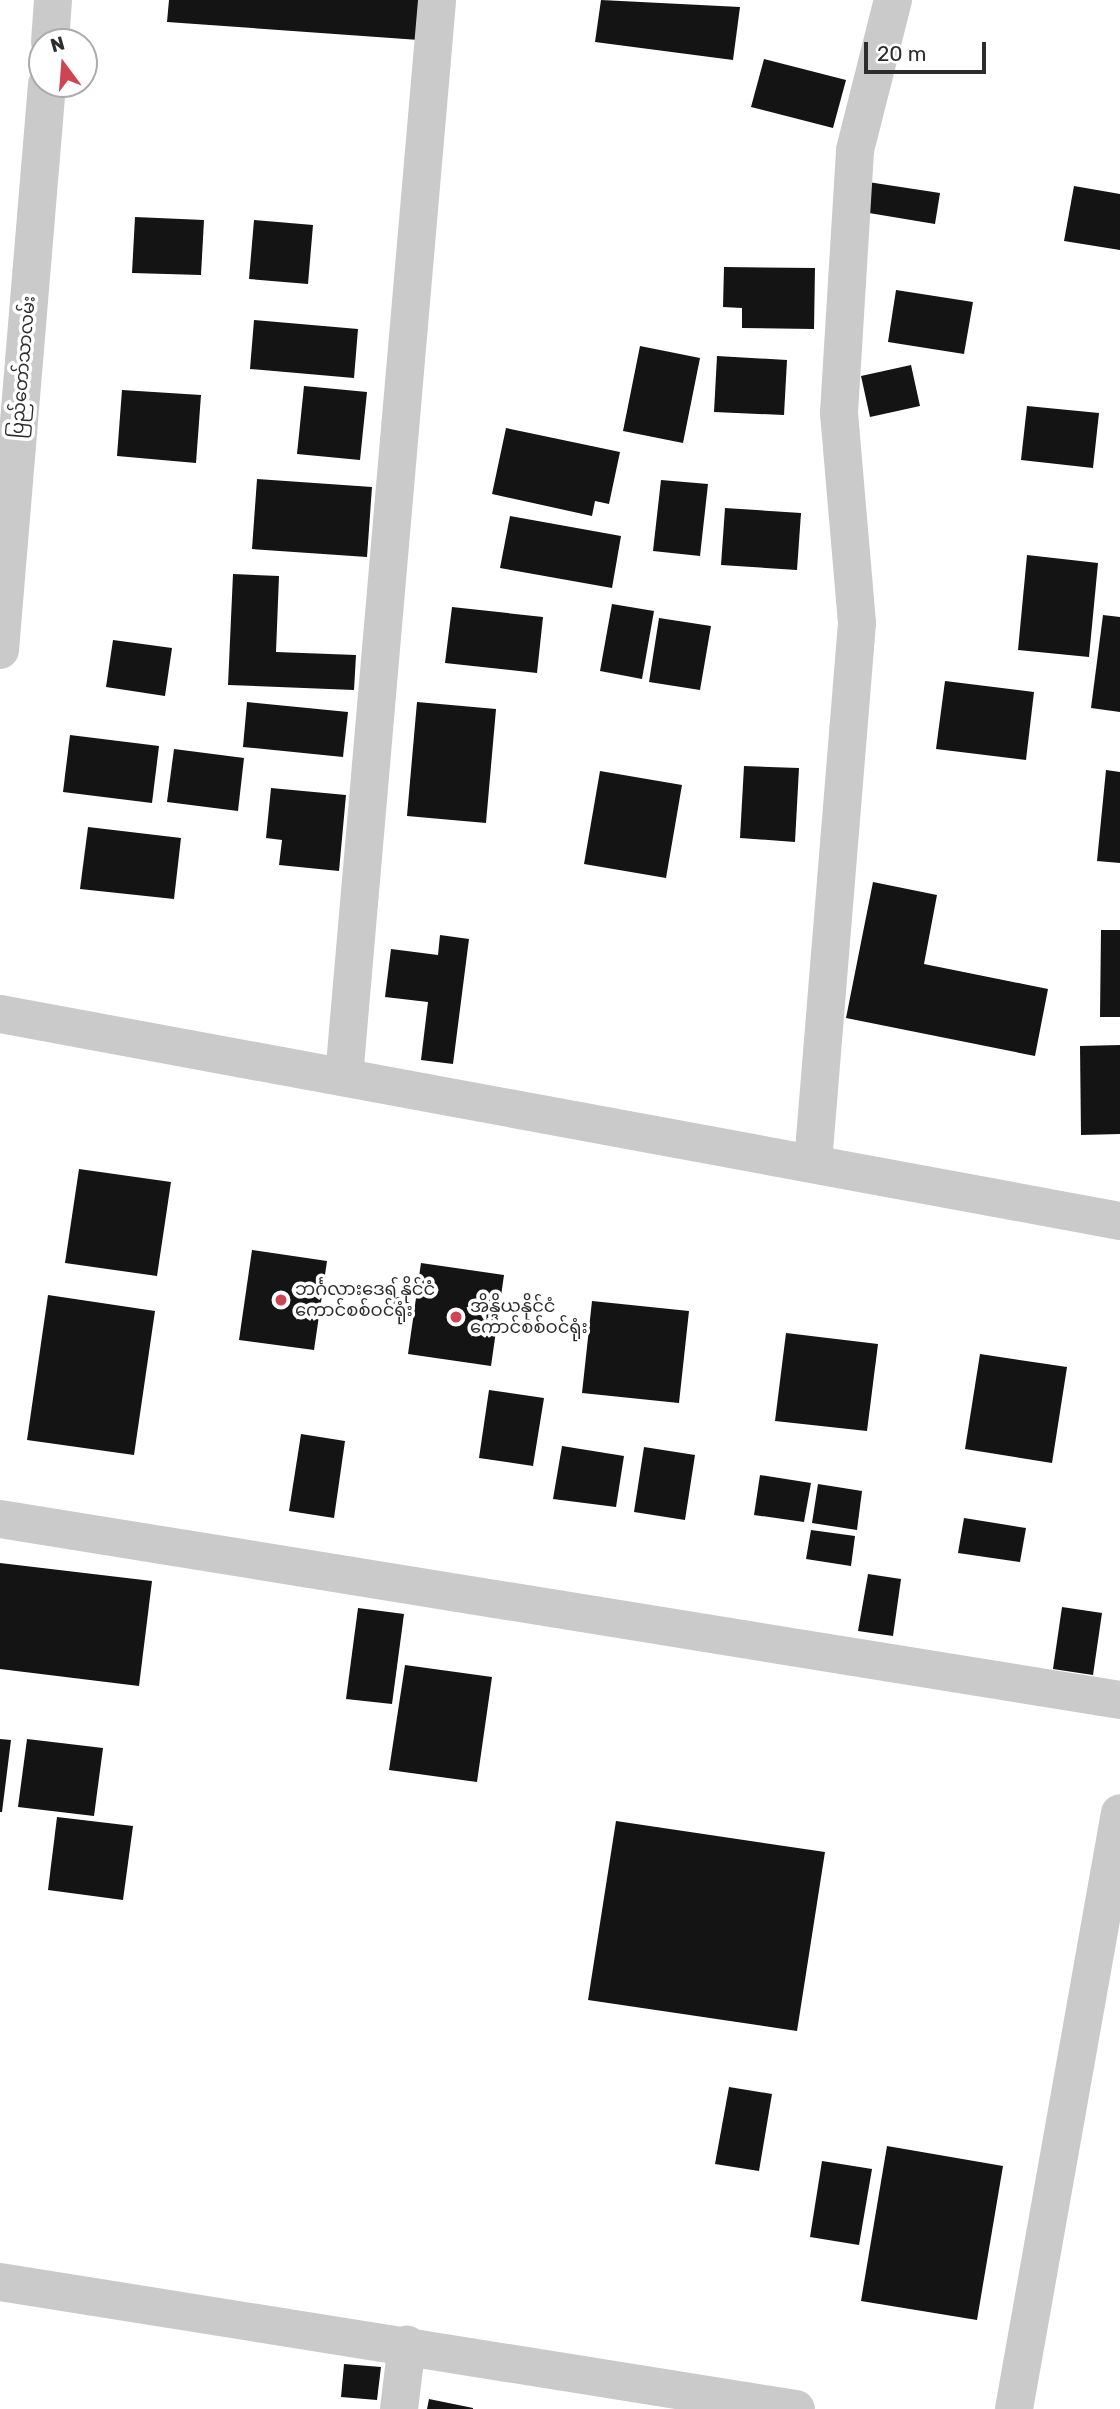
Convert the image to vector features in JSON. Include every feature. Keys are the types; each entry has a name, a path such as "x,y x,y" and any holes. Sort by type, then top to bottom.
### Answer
{"street":[{"path":"51,28 53,0"},
{"path":"344,1077 438,0"},
{"path":"813,1163 857,623 839,413 855,150 893,0"},
{"name":"ပြည်တော်သာလမ်း","path":"0,650 46,98"},
{"path":"0,1014 1120,1221"},
{"path":"0,1519 1120,1700"},
{"path":"1014,2409 1120,1813"},
{"path":"0,2282 407,2344 796,2409"},
{"path":"399,2409 407,2344"}],"building":[{"path":"169,0 422,0 419,40 167,22"},
{"path":"601,0 740,7 733,60 595,42"},
{"path":"764,59 846,80 833,128 751,107"},
{"path":"868,182 940,193 935,224 863,212"},
{"path":"1074,186 1120,194 1120,250 1064,241"},
{"path":"135,217 204,220 201,275 132,273"},
{"path":"254,220 313,225 308,284 249,279"},
{"path":"724,267 815,268 814,329 742,328 742,308 723,307"},
{"path":"896,290 973,302 964,354 888,342"},
{"path":"254,320 358,329 354,378 250,369"},
{"path":"640,346 700,358 683,443 623,431"},
{"path":"717,356 787,360 784,415 714,412"},
{"path":"911,365 920,406 870,417 861,376"},
{"path":"304,386 367,392 360,460 297,454"},
{"path":"122,390 201,395 196,463 117,456"},
{"path":"1027,406 1099,413 1093,468 1021,460"},
{"path":"506,428 620,452 609,504 595,501 592,516 492,494"},
{"path":"257,479 372,487 367,557 252,549"},
{"path":"661,480 708,484 700,556 653,551"},
{"path":"725,508 801,513 797,570 721,565"},
{"path":"510,516 621,536 612,588 500,568"},
{"path":"1027,555 1098,563 1089,657 1018,650"},
{"path":"233,574 279,576 276,652 356,655 354,690 228,685"},
{"path":"612,604 654,611 642,679 600,671"},
{"path":"452,607 543,617 537,673 445,663"},
{"path":"1103,615 1120,617 1120,712 1091,708"},
{"path":"659,618 711,626 700,690 649,682"},
{"path":"113,640 172,648 165,696 106,687"},
{"path":"945,681 1034,692 1026,760 936,749"},
{"path":"247,702 348,712 343,757 243,747"},
{"path":"417,702 496,709 486,823 407,816"},
{"path":"70,735 159,746 152,803 63,792"},
{"path":"174,749 244,758 238,811 167,802"},
{"path":"744,766 799,768 795,842 740,838"},
{"path":"1106,770 1120,772 1120,863 1097,861"},
{"path":"600,771 682,785 666,878 584,864"},
{"path":"271,788 346,795 339,871 279,865 282,840 266,838"},
{"path":"88,827 181,838 174,899 80,889"},
{"path":"873,882 937,895 924,964 1048,989 1035,1056 846,1018"},
{"path":"1101,930 1120,930 1120,1017 1100,1017"},
{"path":"440,935 469,939 453,1064 421,1060 428,1002 385,997 391,949 438,955"},
{"path":"1120,1045 1120,1134 1081,1135 1080,1046"},
{"path":"79,1169 171,1182 157,1276 65,1263"},
{"path":"252,1250 327,1261 314,1350 239,1340"},
{"path":"421,1263 504,1275 491,1366 408,1354"},
{"path":"48,1295 155,1311 134,1455 27,1440"},
{"path":"592,1301 689,1311 679,1403 582,1393"},
{"path":"786,1333 878,1344 867,1431 775,1421"},
{"path":"980,1354 1067,1367 1052,1463 965,1449"},
{"path":"489,1390 544,1398 533,1466 479,1458"},
{"path":"301,1434 345,1441 334,1518 289,1511"},
{"path":"562,1446 624,1456 616,1507 553,1499"},
{"path":"644,1447 695,1455 685,1520 634,1512"},
{"path":"760,1475 811,1483 804,1522 754,1515"},
{"path":"818,1484 862,1491 857,1530 812,1523"},
{"path":"964,1518 1026,1528 1020,1562 958,1553"},
{"path":"811,1530 855,1536 851,1566 806,1559"},
{"path":"0,1563 152,1581 139,1686 0,1669"},
{"path":"868,1574 901,1579 893,1636 858,1631"},
{"path":"1062,1607 1102,1613 1093,1675 1053,1669"},
{"path":"358,1608 404,1614 392,1704 346,1699"},
{"path":"405,1665 492,1677 477,1782 389,1770"},
{"path":"0,1739 11,1740 2,1812 0,1812"},
{"path":"27,1739 103,1748 94,1816 18,1807"},
{"path":"57,1817 133,1826 123,1900 48,1890"},
{"path":"616,1821 825,1852 797,2031 588,2000"},
{"path":"729,2087 772,2094 759,2171 715,2164"},
{"path":"887,2146 1003,2166 977,2320 861,2301"},
{"path":"822,2161 872,2169 859,2245 810,2237"},
{"path":"344,2364 381,2367 377,2400 341,2397"},
{"path":"429,2399 473,2408 473,2409 427,2409"}],"place":[{"name":"ဘင်္ဂလားဒေရှ့်နိုင်ငံ ကောင်စစ်ဝင်ရုံး","path":"281,1300"},
{"name":"အိန္ဒိယနိုင်ငံ ကောင်စစ်ဝင်ရုံး","path":"456,1317"}]}
